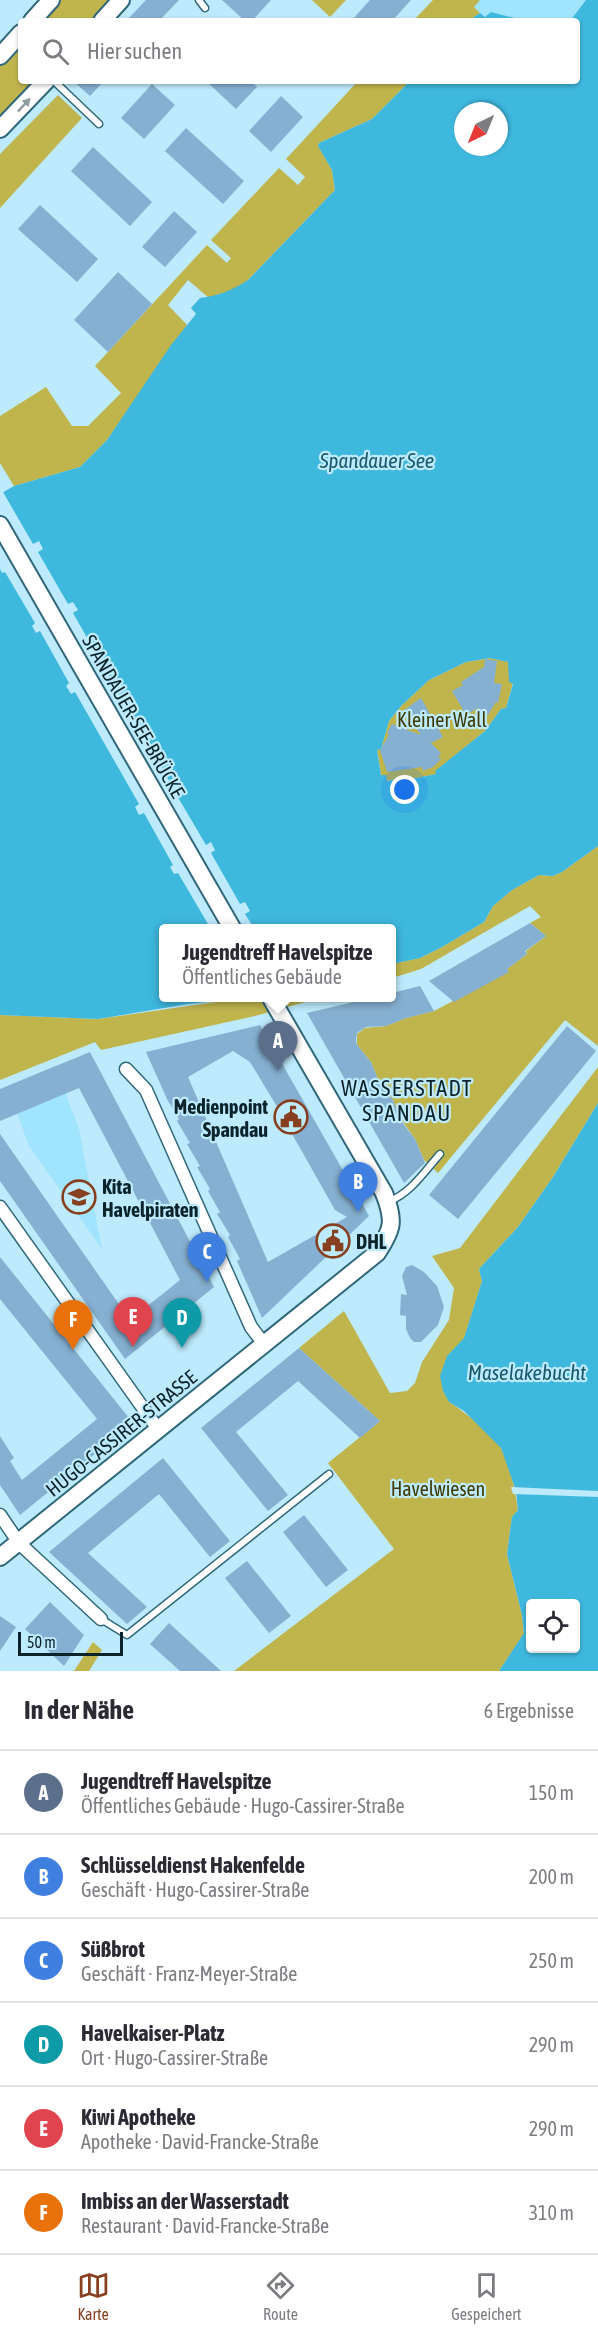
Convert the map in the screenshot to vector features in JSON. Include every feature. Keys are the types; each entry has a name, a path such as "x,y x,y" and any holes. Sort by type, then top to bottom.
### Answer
{"street":[{"path":"35,18 51,0"},
{"path":"105,18 122,0"},
{"path":"0,56 18,36"},
{"path":"0,129 43,84"},
{"name":"SPANDAUER-SEE-BRÜCKE","path":"0,525 230,924"},
{"name":"HUGO-CASSIRER-STRASSE","path":"0,1557 377,1253 391,1231 392,1222 387,1202 273,1002"},
{"path":"126,1069 146,1090 252,1330 264,1344"},
{"path":"0,1207 158,1429"},
{"path":"0,1515 20,1543 101,1619"}],"lane":[{"path":"199,0 205,8"},
{"path":"57,84 99,124"},
{"path":"387,1202 399,1198 412,1187 440,1154"},
{"path":"101,1619 127,1635 329,1474"}],"shaded area":[{"path":"480,0 586,0 572,18 514,18 491,12 485,17 473,7"},
{"name":"Kita Havelpiraten","path":"55,1066 79,1129 102,1249 29,1146 7,1086"}],"green space":[{"path":"61,0 112,0 96,18 45,18"},
{"path":"312,0 346,0 330,17"},
{"path":"433,0 480,0 474,7 480,13 472,18 416,18"},
{"path":"18,46 18,84 34,84 0,119 0,66"},
{"path":"355,84 407,84 372,119 319,143 318,146 332,170 335,190 248,280 236,289 209,298 188,280 168,305 187,325 107,440 80,467 14,486 0,463 0,416 46,387 72,426 88,426 121,393 95,366 207,245 227,263 231,258 211,240 279,168 298,185 305,177 286,159"},
{"path":"58,95 82,118 0,208 0,154"},
{"name":"Kleiner Wall","path":"490,658 509,662 509,682 513,683 506,708 501,709 485,731 436,771 437,774 403,781 402,779 387,781 381,775 377,749 381,749 389,721 401,706 429,680 466,662"},
{"path":"598,846 598,1046 565,1020 438,1173 424,1160 415,1139 400,1118 393,1100 379,1082 371,1062 357,1045 357,1034 365,1028 386,1026 434,1011 508,972 507,969 527,954 526,951 546,936 530,923 541,917 530,906 421,969 396,977 396,963 420,958 484,922 493,906 512,890 539,875 553,876"},
{"path":"216,1002 306,1002 255,1016 101,1050 95,1042 0,1080 0,1015 98,1019"},
{"name":"Havelwiesen","path":"598,1067 598,1103 553,1177 518,1227 479,1269 482,1281 464,1339 447,1356 449,1402 497,1442 510,1470 518,1510 512,1517 507,1554 522,1615 524,1634 499,1671 234,1671 394,1549 328,1463 380,1421 299,1348 344,1311 390,1393 407,1391 415,1383 422,1362 449,1320 454,1288 432,1256 460,1248"},
{"path":"93,1642 102,1650 89,1671 74,1671"}],"water":[{"name":"Spandauer See","path":"586,0 598,0 598,846 562,872 553,876 539,875 512,890 493,906 484,922 420,958 396,963 396,924 159,924 159,1002 208,1002 98,1019 0,1015 0,494 14,486 80,467 107,440 171,345 196,314 191,308 200,298 225,292 248,280 335,190 332,170 318,146 319,143 372,119 407,84 580,84 580,18 572,18","holes":["490,658 508,662 509,682 513,684 506,708 501,709 485,731 435,771 436,774 403,781 402,779 387,781 386,775 381,775 377,750 381,749 389,721 401,706 429,680 466,662"]},
{"path":"491,12 514,18 472,18 480,13 485,17"},
{"name":"Maselakebucht","path":"598,1103 598,1671 499,1671 524,1633 522,1615 507,1554 512,1517 518,1510 516,1491 501,1448 464,1411 449,1402 443,1391 440,1376 447,1356 464,1338 482,1281 479,1269 518,1227 553,1177"}],"pier":[{"path":"6,486 8,489 3,492 33,544 39,541 43,549 38,552 68,604 73,602 78,610 73,613 102,664 108,661 113,669 107,673 171,784 176,782 181,791 176,794 206,845 211,842 215,850 211,853 240,904 245,902 250,911 245,914 251,924 208,924 178,873 174,874 170,867 173,865 144,813 139,815 135,807 139,804 75,692 71,694 66,686 69,683 40,631 36,633 32,626 35,623 5,572 2,573 0,569 0,490"},
{"path":"511,1487 598,1491 598,1497 513,1494"}],"building":[{"path":"146,0 179,0 162,18 129,18"},
{"path":"222,0 271,0 255,18 242,18"},
{"path":"370,0 411,0 395,18 354,18"},
{"path":"76,84 101,84 90,96"},
{"path":"152,84 175,105 144,139 121,118"},
{"path":"209,84 254,84 257,87 236,109"},
{"path":"281,96 303,117 271,152 249,131"},
{"path":"186,128 244,181 223,204 165,151"},
{"path":"93,147 152,202 130,226 71,171"},
{"path":"40,205 98,259 77,282 18,229"},
{"path":"174,211 197,232 165,267 142,247"},
{"path":"118,272 152,304 108,352 74,320"},
{"path":"485,659 497,661 494,683 502,684 498,703 496,702 488,715 478,708 466,715 452,691 484,667"},
{"path":"421,698 443,737 431,743 441,753 438,757 441,759 433,767 423,771 422,767 387,772 380,750 389,735 387,733 392,724 421,735 403,711"},
{"path":"530,923 546,936 525,951 527,954 507,969 509,972 454,1002 429,981"},
{"path":"420,986 434,1011 386,1026 366,1027 357,1033 356,1040 357,1045 371,1062 379,1082 393,1100 401,1121 415,1139 425,1163 404,1183 307,1013 354,1002 396,1002 396,992"},
{"path":"260,1025 369,1216 262,1318 237,1261 240,1259 228,1237 230,1235 217,1214 220,1212 197,1167 200,1166 187,1144 190,1143 177,1121 179,1119 167,1099 146,1052","holes":["233,1051 250,1062 276,1105 290,1114 283,1118 335,1210 347,1217 268,1262 188,1077"]},
{"path":"567,1026 596,1051 458,1219 429,1195"},
{"path":"90,1052 214,1287 125,1359 0,1181 0,1134 130,1320 180,1280 79,1088 0,1121 0,1089"},
{"path":"0,1257 133,1423 20,1515 0,1485 0,1436 14,1458 10,1461 22,1480 97,1419 0,1299"},
{"path":"412,1265 424,1272 437,1286 444,1307 438,1325 421,1342 414,1342 410,1338 406,1329 406,1316 400,1315 401,1294 407,1295 402,1276 406,1267"},
{"path":"299,1348 380,1421 360,1438 298,1381 236,1432 288,1495 268,1511 201,1428"},
{"path":"163,1458 230,1541 210,1557 159,1494 88,1553 147,1607 127,1624 49,1552"},
{"path":"304,1515 348,1570 326,1587 283,1532"},
{"path":"247,1561 291,1616 269,1633 225,1578"},
{"path":"50,1602 84,1635 64,1666 25,1629"},
{"path":"0,1616 16,1627 0,1651"},
{"path":"169,1623 221,1671 180,1671 150,1644"}],"place":[{"name":"Jugendtreff Havelspitze","path":"278,1071"},
{"name":"Medienpoint Spandau","path":"291,1117"},
{"name":"Kita Havelpiraten","path":"79,1197"},
{"name":"Schlüsseldienst Hakenfelde","path":"358,1212"},
{"name":"DHL","path":"333,1241"},
{"name":"Süßbrot","path":"207,1282"},
{"name":"Kiwi Apotheke","path":"133,1347"},
{"name":"Havelkaiser-Platz","path":"182,1348"},
{"name":"Imbiss an der Wasserstadt","path":"73,1350"}],"district":[{"name":"WASSERSTADT SPANDAU","path":"407,1100"}]}
